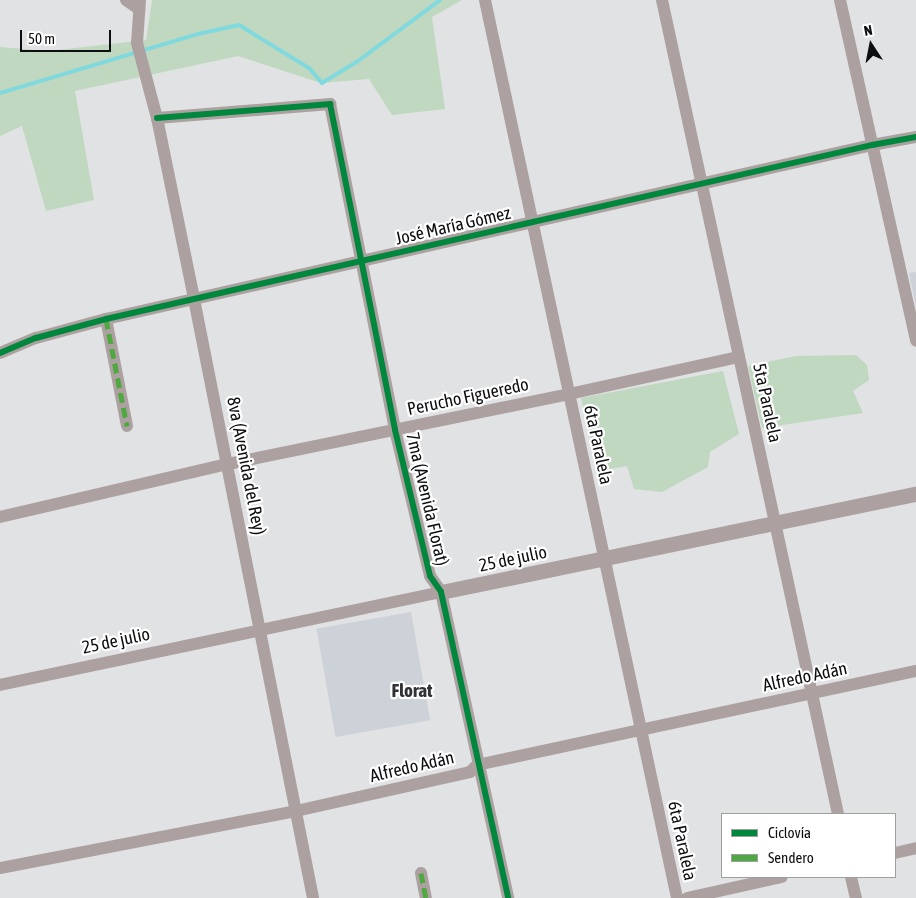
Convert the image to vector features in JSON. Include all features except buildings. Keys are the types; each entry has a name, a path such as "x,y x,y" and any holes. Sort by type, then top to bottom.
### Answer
{"street":[{"path":"126,0 139,4"},
{"name":"6ta Paralela","path":"485,0 676,898"},
{"name":"5ta Paralela","path":"662,0 838,813"},
{"path":"840,0 916,341"},
{"name":"8va (Avenida del Rey)","path":"139,4 138,43 157,118 228,464 313,898"},
{"name":"7ma (Avenida Florat)","path":"157,118 330,104 363,261 395,430 430,576 441,592 477,765 508,898"},
{"name":"José María Gómez","path":"0,353 36,338 106,319 872,145 916,137"},
{"path":"106,319 127,426"},
{"name":"Perucho Figueredo","path":"0,517 228,464 739,357"},
{"name":"25 de julio","path":"0,685 916,494"},
{"name":"Alfredo Adán","path":"0,868 296,811 470,772 477,765 916,671"},
{"path":"896,853 916,848"},
{"path":"421,873 426,898"},
{"path":"687,898 777,878"},
{"path":"851,878 856,898"}],"shaded area":[{"path":"916,272 916,307 909,273"},
{"path":"411,612 430,720 336,737 316,629"}],"green space":[{"path":"152,0 462,0 432,17 445,109 392,115 369,79 321,83 238,56 75,91 94,200 46,211 22,126 0,136 0,47 49,51 146,40"},
{"path":"856,355 867,365 869,380 853,391 863,413 762,428 748,366 796,356"},
{"path":"723,371 739,434 710,452 708,467 662,492 634,489 627,466 599,471 581,398"}],"waterway":[{"path":"0,93 198,34 239,25 309,68 322,83 358,61 440,0"}],"marked path":[{"path":"106,319 127,426"},
{"path":"421,873 426,898"}],"cycle path":[{"path":"157,118 330,104 395,430 430,576 441,592 508,898"},
{"path":"0,353 36,338 106,319 872,145 916,137"}],"district":[{"name":"Florat","path":"412,691"}]}
